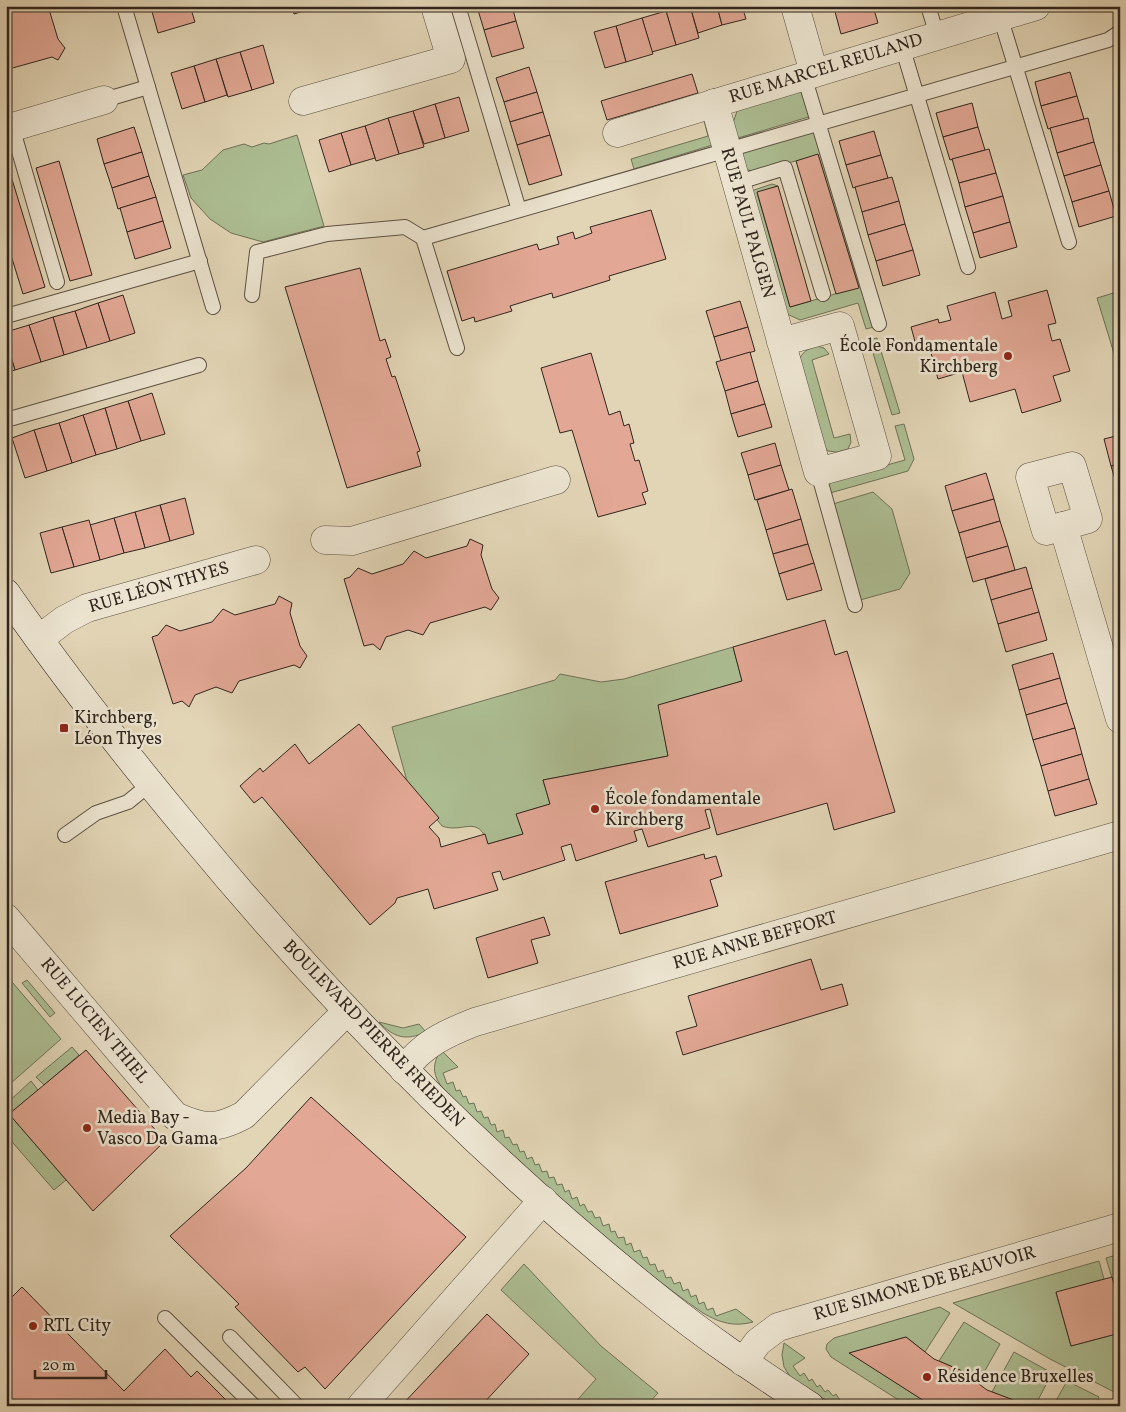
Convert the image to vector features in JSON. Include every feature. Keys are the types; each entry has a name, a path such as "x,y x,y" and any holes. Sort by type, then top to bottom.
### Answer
{"street":[{"path":"303,101 451,59 435,6"},
{"path":"795,6 809,74"},
{"name":"RUE MARCEL REULAND","path":"617,132 1036,6"},
{"path":"9,128 104,100"},
{"name":"RUE PAUL PALGEN","path":"714,103 818,472"},
{"path":"781,342 840,326 864,409 877,456 818,472"},
{"path":"324,540 352,541 556,480"},
{"path":"1063,526 1120,720"},
{"name":"RUE LÉON THYES","path":"39,639 64,620 87,608 256,560"},
{"name":"BOULEVARD PIERRE FRIEDEN","path":"6,593 150,784 240,893 347,1011 404,1070 543,1200 659,1300 744,1362 810,1406"},
{"name":"RUE ANNE BEFFORT","path":"404,1070 413,1057 431,1042 445,1033 475,1022 1120,835"},
{"name":"RUE LUCIEN THIEL","path":"6,918 175,1116 196,1126 214,1127 227,1124 244,1115 347,1011"},
{"path":"361,1406 543,1200"},
{"name":"RUE SIMONE DE BEAUVOIR","path":"744,1362 758,1342 778,1327 1120,1227"}],"lane":[{"path":"124,6 213,307"},
{"path":"458,6 519,210"},
{"path":"928,6 937,35"},
{"path":"1000,16 1069,242"},
{"path":"423,238 1108,40 1120,32"},
{"path":"902,46 968,267"},
{"path":"809,74 819,123 879,324"},
{"path":"104,100 148,87"},
{"path":"9,128 57,282"},
{"path":"736,183 785,168 823,294"},
{"path":"252,295 257,252 327,234 405,226 423,238 457,348"},
{"path":"6,316 200,261"},
{"path":"6,420 199,365"},
{"path":"818,472 856,605"},
{"path":"65,835 96,813 128,802 150,784"},
{"path":"165,1318 254,1406"},
{"path":"230,1336 297,1406"}],"green space":[{"path":"804,88 812,116 738,138 732,126 737,111 745,106"},
{"path":"703,117 719,143 634,169 631,159 708,136"},
{"path":"816,131 874,327 866,329 858,303 800,320 787,314 752,194 754,190 772,184 778,186 757,193 790,307 859,287 818,155 754,172 746,169 740,153"},
{"path":"297,135 324,226 263,242 231,233 210,219 191,198 183,175 202,170 223,150 244,144 252,147 264,143 269,144"},
{"path":"1120,291 1120,373 1097,298"},
{"path":"877,338 900,413 892,415 869,340"},
{"path":"817,346 824,348 829,354 812,360 834,438 850,434 851,442 848,449 837,452 828,451 822,444 798,362 805,351"},
{"path":"904,424 914,459 908,471 830,493 826,482 905,460 895,426"},
{"path":"873,492 892,509 910,573 900,589 860,600 833,504"},
{"path":"733,647 742,681 659,705 668,756 543,780 550,804 517,814 523,834 488,844 480,829 475,827 450,828 442,826 407,781 392,727 555,680 560,674 601,682 624,679"},
{"path":"6,975 61,1039 10,1084 6,1080"},
{"path":"27,980 55,1013 50,1017 22,983"},
{"path":"379,1022 403,1028 419,1024 426,1032 406,1037 395,1035"},
{"path":"72,1047 79,1055 44,1085 36,1077"},
{"path":"441,1050 458,1067 443,1073 447,1084 453,1082 456,1091 460,1090 463,1097 466,1096 469,1104 474,1103 477,1112 481,1111 484,1118 488,1117 491,1125 495,1124 497,1132 503,1130 505,1138 509,1137 513,1145 517,1144 520,1152 524,1151 527,1159 532,1157 535,1165 539,1164 542,1172 547,1171 549,1178 554,1177 557,1185 562,1184 565,1192 569,1190 572,1199 577,1197 580,1206 584,1204 588,1212 592,1211 595,1218 600,1217 603,1226 609,1224 611,1232 615,1231 618,1238 624,1237 626,1245 631,1243 634,1252 640,1250 643,1258 647,1257 650,1265 655,1264 658,1272 663,1270 666,1278 671,1277 674,1284 680,1282 683,1291 688,1289 691,1297 696,1295 699,1304 704,1302 707,1310 713,1308 716,1316 736,1309 753,1322 727,1323 703,1313 616,1247 532,1173 445,1090 437,1079 434,1068"},
{"path":"31,1081 38,1090 9,1114 66,1180 54,1190 6,1135 6,1104"},
{"path":"1120,1254 1120,1305 1106,1258"},
{"path":"1099,1261 1104,1279 1056,1293 1071,1346 1120,1333 1120,1395 1050,1359 953,1303"},
{"path":"524,1264 601,1346 658,1393 646,1406 572,1406 596,1379 501,1290"},
{"path":"940,1307 950,1313 925,1352 906,1337 850,1353 932,1406 908,1406 831,1357 826,1349 827,1344 834,1338"},
{"path":"964,1322 1000,1344 978,1383 960,1370 939,1361"},
{"path":"784,1343 805,1358 793,1366 800,1376 804,1373 809,1381 812,1379 817,1387 820,1385 825,1392 828,1390 833,1396 836,1394 841,1402 844,1400 848,1406 835,1406 791,1378 784,1367 782,1355"},
{"path":"1014,1352 1052,1373 1035,1406 1018,1403 992,1392"},
{"path":"1067,1381 1099,1397 1095,1406 1053,1406"}],"building":[{"path":"6,6 48,6 58,39 65,48 58,60 52,57 9,69 6,73"},
{"path":"156,6 190,6 195,22 158,33 151,8"},
{"path":"292,6 316,6 316,7 294,14"},
{"path":"477,6 493,6 478,10"},
{"path":"493,6 512,6 516,21 484,30 478,10"},
{"path":"690,6 699,38 676,45 666,11"},
{"path":"690,6 717,6 722,25 698,33"},
{"path":"717,6 742,6 746,19 722,25"},
{"path":"841,6 873,6 878,23 841,34 834,8"},
{"path":"666,11 676,45 652,52 642,18"},
{"path":"642,18 653,54 626,62 616,26"},
{"path":"516,21 524,48 492,57 484,30"},
{"path":"616,26 626,62 605,68 594,32"},
{"path":"263,45 274,83 252,90 240,52"},
{"path":"240,52 252,90 228,97 216,59"},
{"path":"216,59 227,95 205,102 194,66"},
{"path":"194,66 205,102 182,109 171,73"},
{"path":"529,67 537,92 504,102 496,78"},
{"path":"1070,72 1077,96 1041,106 1035,82"},
{"path":"692,74 698,93 607,120 601,101"},
{"path":"537,92 543,112 510,122 504,102"},
{"path":"1077,96 1084,119 1048,129 1041,106"},
{"path":"459,97 469,131 445,138 435,104"},
{"path":"972,103 978,127 943,137 936,113"},
{"path":"435,104 445,138 424,144 413,111"},
{"path":"413,111 424,147 399,154 388,118"},
{"path":"543,112 550,135 517,145 510,122"},
{"path":"388,118 399,154 376,161 365,126"},
{"path":"1088,118 1094,142 1057,153 1050,128"},
{"path":"365,126 375,158 351,165 341,133"},
{"path":"134,127 142,152 104,164 97,139"},
{"path":"978,127 985,150 950,160 943,137"},
{"path":"874,131 881,155 846,165 839,141"},
{"path":"341,133 351,165 329,172 319,140"},
{"path":"550,135 562,175 529,185 517,145"},
{"path":"1094,142 1101,165 1064,176 1057,153"},
{"path":"989,149 996,173 959,183 952,159"},
{"path":"142,152 149,176 112,188 104,164"},
{"path":"818,154 859,288 836,294 796,161"},
{"path":"881,155 888,178 853,188 846,165"},
{"path":"59,161 92,275 70,281 36,168"},
{"path":"1101,165 1109,191 1072,202 1064,176"},
{"path":"996,173 1003,196 965,207 959,183"},
{"path":"11,176 45,287 23,294 6,239 6,177"},
{"path":"149,176 156,197 118,209 112,188"},
{"path":"892,177 899,201 862,212 855,187"},
{"path":"778,186 811,301 790,307 757,192"},
{"path":"1109,191 1116,216 1079,227 1072,202"},
{"path":"1003,196 1010,222 973,233 965,207"},
{"path":"156,197 163,221 127,232 120,208"},
{"path":"899,201 905,224 868,235 862,212"},
{"path":"651,210 666,259 609,276 610,280 553,298 552,293 510,306 512,311 475,322 474,317 462,321 447,271 537,244 539,250 559,244 557,237 573,232 575,239 592,233 590,227"},
{"path":"163,221 171,248 135,259 127,232"},
{"path":"1010,222 1017,247 980,258 973,233"},
{"path":"905,224 913,250 876,261 868,235"},
{"path":"913,250 920,275 883,286 876,261"},
{"path":"360,268 380,341 385,339 391,357 386,359 392,377 395,376 420,451 417,452 421,466 347,488 285,287"},
{"path":"1047,290 1056,323 1048,325 1052,341 1060,339 1070,371 1053,376 1061,401 1022,413 1015,389 970,402 962,372 938,379 928,342 916,345 911,327 938,319 939,323 951,320 947,306 995,292 1002,319 1012,316 1008,301"},
{"path":"123,295 135,333 110,341 98,303"},
{"path":"740,301 748,327 714,337 706,311"},
{"path":"98,303 110,341 87,348 75,311"},
{"path":"75,311 87,348 64,355 53,317"},
{"path":"53,317 64,355 41,362 29,325"},
{"path":"29,325 41,362 15,370 6,341 6,332"},
{"path":"748,327 755,351 721,361 714,337"},
{"path":"6,341 15,370 6,373"},
{"path":"750,352 758,381 725,391 716,362"},
{"path":"591,353 609,415 620,411 624,426 629,424 634,443 630,444 635,461 639,460 648,491 642,493 646,504 598,517 572,430 560,433 541,368"},
{"path":"758,381 765,404 731,414 725,391"},
{"path":"152,393 165,434 141,441 128,401"},
{"path":"128,401 141,441 117,449 105,408"},
{"path":"765,404 772,427 738,437 731,414"},
{"path":"105,408 117,449 96,455 83,415"},
{"path":"83,415 96,455 72,463 59,423"},
{"path":"59,423 72,463 47,471 34,430"},
{"path":"34,430 47,471 25,478 12,438"},
{"path":"1120,435 1120,464 1111,466 1104,439"},
{"path":"775,443 781,465 748,475 741,453"},
{"path":"1120,464 1120,489 1118,489 1111,466"},
{"path":"781,465 789,490 755,500 748,475"},
{"path":"986,473 994,499 952,511 945,486"},
{"path":"792,489 801,519 766,530 757,500"},
{"path":"185,498 194,534 170,541 160,505"},
{"path":"994,499 1000,521 959,533 952,511"},
{"path":"160,505 170,541 145,548 135,512"},
{"path":"135,512 145,548 124,553 114,518"},
{"path":"114,518 124,553 100,560 90,525"},
{"path":"801,519 808,544 773,554 766,530"},
{"path":"89,520 100,560 74,567 62,527"},
{"path":"1000,521 1008,546 966,558 959,533"},
{"path":"62,527 74,567 51,573 40,533"},
{"path":"470,539 483,545 481,555 492,589 499,598 491,610 485,607 430,623 423,635 408,630 386,637 380,650 373,644 364,646 344,579 350,577 358,568 372,574 403,564 414,551 426,558 467,546"},
{"path":"808,544 814,563 779,574 773,554"},
{"path":"1008,546 1015,570 973,582 966,558"},
{"path":"814,563 822,590 787,600 779,574"},
{"path":"1026,567 1032,588 991,600 985,579"},
{"path":"1032,588 1039,612 998,624 991,600"},
{"path":"279,596 292,603 290,613 300,646 307,656 300,668 294,665 239,681 232,693 216,687 195,695 189,707 182,701 173,704 152,637 158,635 166,625 180,631 212,622 223,609 235,615 275,604"},
{"path":"1039,612 1047,640 1006,652 998,624"},
{"path":"825,620 835,655 847,651 895,812 834,830 827,803 717,835 710,809 705,810 710,828 648,847 642,829 634,831 637,841 576,861 571,844 561,847 565,860 503,880 500,871 492,873 498,890 434,909 428,889 397,898 395,903 370,925 262,797 254,803 240,786 260,768 263,772 295,744 309,764 359,724 439,818 429,827 439,838 441,847 485,834 488,844 523,834 516,814 550,804 543,780 668,756 658,705 742,681 733,647"},
{"path":"1053,653 1060,678 1019,690 1012,665"},
{"path":"1060,678 1067,703 1026,715 1019,690"},
{"path":"1067,703 1075,728 1033,740 1026,715"},
{"path":"1075,728 1082,754 1041,766 1033,740"},
{"path":"1082,754 1089,779 1048,791 1041,766"},
{"path":"1089,779 1097,804 1055,816 1048,791"},
{"path":"704,854 705,859 716,856 722,876 710,880 718,906 620,934 605,882"},
{"path":"544,917 550,935 531,940 538,963 488,978 476,938"},
{"path":"811,959 821,990 842,984 848,1005 683,1055 676,1032 697,1026 688,996"},
{"name":"Media Bay - Vasco Da Gama","path":"86,1050 165,1141 93,1211 9,1114"},
{"path":"311,1097 466,1237 325,1389 305,1367 298,1372 235,1307 239,1304 170,1236 246,1168"},
{"path":"1112,1277 1120,1305 1120,1333 1071,1346 1056,1292"},
{"name":"RTL City","path":"22,1287 124,1391 165,1349 191,1377 197,1371 232,1406 6,1406 6,1303"},
{"path":"487,1314 529,1354 481,1406 401,1406"},
{"name":"Résidence Bruxelles","path":"906,1337 934,1359 960,1370 987,1390 1011,1399 1021,1406 932,1406 849,1353"}],"place":[{"name":"École Fondamentale Kirchberg","path":"1008,356"},
{"name":"Kirchberg, Léon Thyes","path":"64,728"},
{"name":"École fondamentale Kirchberg","path":"595,809"},
{"name":"Media Bay - Vasco Da Gama","path":"87,1128"},
{"name":"RTL City","path":"33,1326"},
{"name":"Résidence Bruxelles","path":"927,1377"}]}
